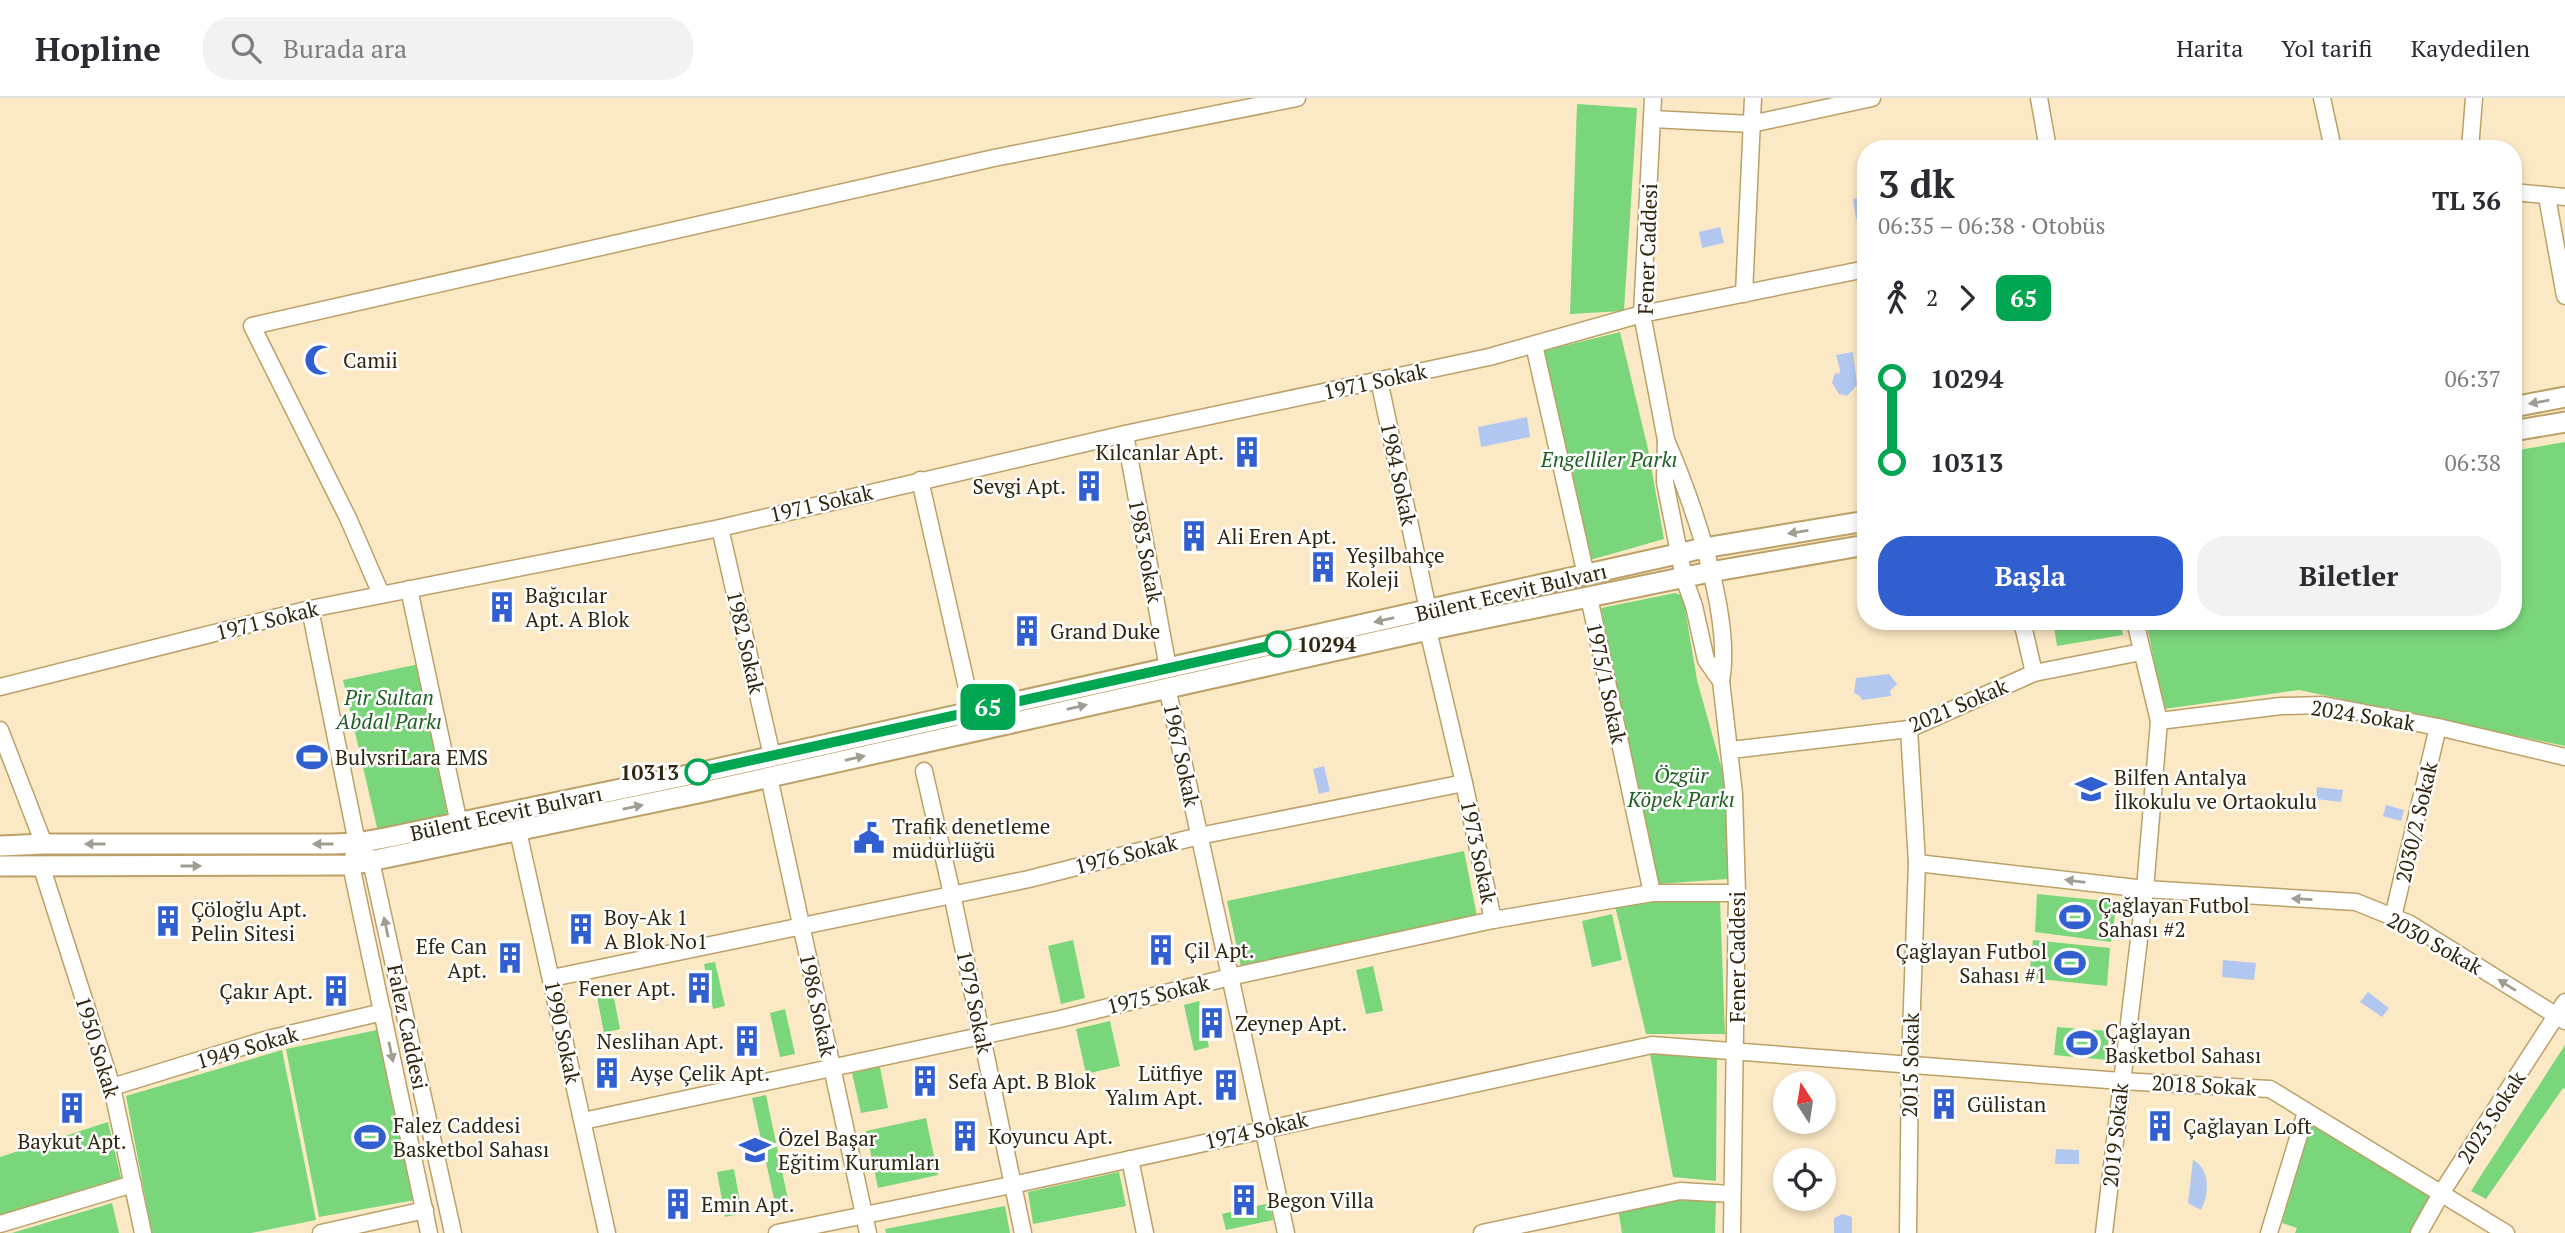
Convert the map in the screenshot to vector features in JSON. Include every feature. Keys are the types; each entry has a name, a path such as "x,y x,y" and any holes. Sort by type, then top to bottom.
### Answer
{"main road":[{"path":"2522,405 2565,397"},
{"path":"2522,429 2565,422"},
{"name":"Bülent Ecevit Bulvarı","path":"0,866 352,865 769,777 1428,610 1704,548 1857,522"},
{"name":"Bülent Ecevit Bulvarı","path":"0,846 357,843 459,824 972,710 1168,678 1428,630 1710,572 1857,547"}],"street":[{"path":"381,594 348,518 252,326 994,158 1297,98"},
{"name":"Fener Caddesi","path":"1653,98 1642,314 1666,440 1665,482 1684,578 1694,606 1706,660 1721,681"},
{"path":"1744,294 1753,98"},
{"path":"1653,119 1751,124 1872,98"},
{"path":"2039,98 2046,140"},
{"path":"2322,98 2331,140"},
{"path":"2471,140 2474,98"},
{"path":"2522,193 2565,197"},
{"path":"2547,197 2565,296"},
{"name":"1971 Sokak","path":"0,687 310,609 720,527 1125,434 1489,357 1642,314 1857,271"},
{"path":"1534,345 1586,575"},
{"name":"1984 Sokak","path":"1379,380 1428,610"},
{"name":"1983 Sokak","path":"1125,434 1168,678"},
{"name":"Fener Caddesi","path":"1666,440 1681,475 1717,594 1724,666 1721,681 1731,750 1738,893 1731,1233"},
{"path":"920,480 972,710"},
{"name":"1982 Sokak","path":"720,527 772,755"},
{"path":"409,589 459,824"},
{"name":"1975/1 Sokak","path":"1589,597 1652,893"},
{"path":"310,609 357,843 352,865"},
{"path":"1428,630 1464,783"},
{"path":"2024,630 2034,673"},
{"name":"2019 Sokak","path":"2104,1233 2145,889 2159,721 2137,630"},
{"name":"2021 Sokak","path":"1731,750 1909,729 2034,673 2141,652"},
{"name":"1967 Sokak","path":"1168,678 1199,836 1286,1233"},
{"name":"2024 Sokak","path":"2159,721 2281,706 2323,705 2438,727 2565,757"},
{"name":"2030/2 Sokak","path":"2393,917 2438,727"},
{"name":"2015 Sokak","path":"1908,1233 1910,1063 1917,863 1909,729"},
{"path":"0,730 44,844"},
{"name":"1979 Sokak","path":"924,771 1023,1233"},
{"name":"1986 Sokak","path":"769,777 868,1233"},
{"name":"1976 Sokak","path":"552,978 1030,878 1199,836 1464,783"},
{"name":"1973 Sokak","path":"1464,783 1493,920"},
{"name":"1990 Sokak","path":"517,831 607,1233"},
{"path":"357,843 371,861"},
{"name":"Falez Caddesi","path":"371,861 453,1233"},
{"name":"2030 Sokak","path":"1917,863 2145,889 2356,902 2410,924 2562,1013"},
{"name":"1950 Sokak","path":"41,865 112,1087 143,1233"},
{"name":"Falez Caddesi","path":"352,865 429,1233"},
{"name":"1975 Sokak","path":"583,1121 1060,1019 1230,977 1493,920 1652,893 1738,893"},
{"name":"1949 Sokak","path":"112,1087 268,1039 383,1012"},
{"name":"2023 Sokak","path":"2419,1233 2442,1192 2562,1013"},
{"name":"1974 Sokak","path":"778,1233 1653,1045 1736,1052"},
{"name":"2018 Sokak","path":"1736,1052 1910,1063 2121,1081 2270,1089 2506,1233"},
{"path":"2269,1233 2306,1112"},
{"path":"1130,1159 1145,1233"},
{"path":"0,1224 133,1185"},
{"path":"1482,1233 1680,1191 1732,1194"},
{"path":"321,1233 425,1210"}],"green space":[{"path":"1577,104 1637,108 1624,311 1570,314"},
{"name":"Engelliler Parkı","path":"1620,332 1648,449 1664,539 1590,560 1543,351"},
{"path":"2565,442 2565,746 2299,690 2164,709 2148,630 2522,630 2522,449"},
{"name":"Özgür Köpek Parkı","path":"1675,593 1683,596 1697,680 1726,784 1728,879 1657,884 1601,608"},
{"path":"2054,630 2122,630 2123,635 2057,646"},
{"name":"Pir Sultan Abdal Parkı","path":"419,664 448,816 378,832 343,680"},
{"path":"1464,851 1477,916 1241,967 1227,901"},
{"name":"Çağlayan Futbol Sahası #2","path":"2037,894 2117,902 2111,942 2035,932"},
{"path":"1653,900 1720,900 1725,1034 1646,1034 1615,906"},
{"path":"1612,914 1622,960 1592,967 1582,921"},
{"path":"1073,940 1085,998 1061,1004 1048,946"},
{"name":"Çağlayan Futbol Sahası #1","path":"2033,940 2110,948 2107,986 2029,978"},
{"path":"715,962 725,1006 713,1009 704,964"},
{"path":"1373,966 1383,1011 1366,1014 1356,970"},
{"path":"611,983 620,1029 604,1033 595,986"},
{"path":"1199,1001 1209,1047 1194,1051 1184,1005"},
{"path":"785,1009 795,1054 780,1057 770,1013"},
{"path":"1110,1021 1120,1066 1086,1074 1076,1029"},
{"name":"Çağlayan Basketbol Sahası","path":"2057,1027 2109,1031 2107,1060 2054,1055"},
{"path":"377,1030 415,1200 319,1217 286,1049"},
{"path":"2565,1045 2565,1089 2563,1088 2486,1199 2471,1191"},
{"path":"282,1050 316,1220 251,1233 152,1233 126,1096"},
{"path":"1717,1053 1716,1181 1673,1177 1650,1054"},
{"path":"880,1067 888,1108 861,1113 852,1073"},
{"path":"766,1095 789,1204 776,1208 752,1098"},
{"path":"926,1118 938,1175 878,1188 866,1131"},
{"path":"108,1122 121,1178 0,1217 0,1157"},
{"path":"2311,1125 2432,1196 2411,1233 2295,1233 2297,1228 2282,1223"},
{"path":"734,1169 742,1213 725,1217 717,1172"},
{"path":"1119,1172 1126,1206 1033,1224 1028,1192"},
{"path":"1681,1198 1716,1202 1715,1233 1622,1233 1618,1209"},
{"path":"112,1203 119,1233 12,1233"},
{"path":"1270,1203 1273,1220 1226,1230 1222,1214"},
{"path":"1005,1206 1010,1233 886,1233 885,1229"}],"water":[{"path":"1857,198 1856,219 1853,199"},
{"path":"1720,227 1724,243 1702,248 1699,232"},
{"path":"1853,352 1857,385 1847,396 1839,394 1832,383 1835,373 1839,374 1840,370 1836,355"},
{"path":"1527,417 1530,437 1481,447 1478,427"},
{"path":"1889,674 1897,684 1890,691 1891,696 1862,700 1854,693 1856,678"},
{"path":"1324,766 1330,791 1319,794 1313,769"},
{"path":"2317,787 2343,790 2341,802 2316,799"},
{"path":"2386,805 2404,810 2401,821 2383,816"},
{"path":"2223,960 2256,963 2254,980 2222,977"},
{"path":"2368,992 2389,1008 2382,1017 2360,1002"},
{"path":"2056,1149 2079,1150 2079,1164 2055,1164"},
{"path":"2193,1160 2199,1164 2206,1176 2206,1197 2201,1210 2188,1203"},
{"path":"1843,1214 1852,1217 1852,1233 1834,1233 1834,1218"}],"bus line":[{"name":"65","path":"698,772 1278,644"}],"place":[{"name":"Camii","path":"320,360"},
{"name":"Kılcanlar Apt.","path":"1247,452"},
{"name":"Sevgi Apt.","path":"1089,486"},
{"name":"Ali Eren Apt.","path":"1194,536"},
{"name":"Yeşilbahçe Koleji","path":"1323,567"},
{"name":"Bağıcılar Apt. A Blok","path":"502,607"},
{"name":"Grand Duke","path":"1027,631"},
{"name":"10294","path":"1278,644"},
{"name":"BulvsriLara EMS","path":"312,757"},
{"name":"10313","path":"698,772"},
{"name":"Bilfen Antalya İlkokulu ve Ortaokulu","path":"2091,789"},
{"name":"Trafik denetleme müdürlüğü","path":"869,838"},
{"name":"Çağlayan Futbol Sahası #2","path":"2075,917"},
{"name":"Çöloğlu Apt. Pelin Sitesi","path":"168,921"},
{"name":"Boy-Ak 1 A Blok No1","path":"581,929"},
{"name":"Çil Apt.","path":"1161,950"},
{"name":"Efe Can Apt.","path":"510,958"},
{"name":"Çağlayan Futbol Sahası #1","path":"2070,963"},
{"name":"Fener Apt.","path":"699,988"},
{"name":"Çakır Apt.","path":"336,991"},
{"name":"Zeynep Apt.","path":"1212,1023"},
{"name":"Neslihan Apt.","path":"747,1041"},
{"name":"Çağlayan Basketbol Sahası","path":"2082,1043"},
{"name":"Ayşe Çelik Apt.","path":"607,1073"},
{"name":"Sefa Apt. B Blok","path":"925,1081"},
{"name":"Lütfiye Yalım Apt.","path":"1226,1085"},
{"name":"Gülistan","path":"1944,1104"},
{"name":"Baykut Apt.","path":"72,1108"},
{"name":"Çağlayan Loft","path":"2160,1126"},
{"name":"Koyuncu Apt.","path":"965,1136"},
{"name":"Falez Caddesi Basketbol Sahası","path":"370,1137"},
{"name":"Özel Başar Eğitim Kurumları","path":"755,1150"},
{"name":"Begon Villa","path":"1244,1200"},
{"name":"Emin Apt.","path":"678,1204"}]}
